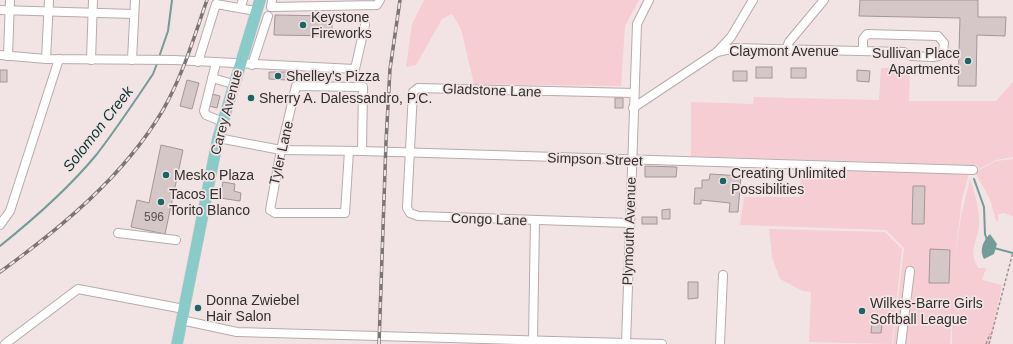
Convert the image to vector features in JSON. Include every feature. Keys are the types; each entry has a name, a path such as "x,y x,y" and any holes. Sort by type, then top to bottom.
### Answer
{"main road":[{"name":"Carey Avenue","path":"176,344 218,138 233,84 260,0"}],"street":[{"path":"10,0 4,55 46,59 174,60 239,65 356,69 365,25"},
{"path":"46,59 49,0"},
{"path":"91,60 94,0"},
{"path":"132,60 135,0"},
{"path":"272,0 271,7 335,3 377,5 380,0"},
{"name":"Plymouth Avenue","path":"626,344 637,24 649,0"},
{"path":"717,52 731,37 753,0"},
{"path":"786,50 789,42 824,0"},
{"path":"198,62 217,2 241,4 256,11"},
{"path":"0,10 134,14"},
{"path":"252,65 268,16"},
{"name":"Claymont Avenue","path":"633,108 717,52 735,48 904,52 911,56 939,56 943,53 944,43 938,36 867,34 863,39 863,51"},
{"path":"0,225 10,211 58,59"},
{"path":"216,63 204,111 206,115 223,122"},
{"path":"212,78 233,84"},
{"name":"Tyler Lane","path":"349,151 346,213 275,213 270,210 281,150 296,86 364,86 362,151"},
{"name":"Gladstone Lane","path":"409,153 413,92 418,88 634,93"},
{"name":"Simpson Street","path":"218,138 281,150 362,151 973,170"},
{"name":"Congo Lane","path":"409,153 407,208 410,214 418,216 629,223"},
{"path":"532,340 536,220"},
{"path":"118,234 176,240"},
{"path":"901,344 910,271"},
{"path":"720,344 723,276"},
{"path":"5,344 78,289 184,309"},
{"path":"181,320 237,332 400,341 532,340 662,344"}],"path":[{"path":"987,344 1013,252"}],"shaded area":[{"path":"424,0 639,0 625,26 621,86 474,84 461,29 452,14 442,19 416,65 406,67 412,24"},
{"path":"910,67 909,101 996,101 1013,82 1013,157 996,160 979,169 977,165 691,156 691,102 753,104 754,97 879,100 881,68"},
{"path":"1013,159 1013,216 1003,213 998,215 998,221 996,221 990,199 975,172 996,161"},
{"path":"883,171 969,173 962,199 954,263 961,216 970,179 977,202 979,215 979,226 973,252 975,262 978,268 986,268 982,280 1002,285 990,344 952,344 952,313 950,344 893,344 904,248 886,230 740,225 744,197 800,197 801,172"},
{"path":"769,229 885,232 902,249 892,344 809,342 811,292 803,291 780,279 772,257"}],"water":[{"path":"990,234 997,244 994,254 984,259 982,246"}],"building":[{"name":"Sullivan Place Apartments","path":"860,0 978,0 978,17 1006,17 1005,36 977,35 976,86 958,86 960,18 859,16"},
{"name":"Keystone Fireworks","path":"275,15 332,16 332,36 274,35"},
{"path":"756,67 772,67 772,78 756,78"},
{"path":"791,68 806,68 806,78 791,78"},
{"path":"0,70 7,70 7,82 0,82"},
{"path":"857,70 870,71 869,82 857,81"},
{"path":"733,71 747,71 747,81 733,81"},
{"name":"Shelley's Pizza","path":"269,72 287,72 287,80 269,79"},
{"path":"187,80 199,83 192,109 180,106"},
{"path":"212,94 220,96 217,108 209,106"},
{"path":"615,98 623,98 623,108 615,108"},
{"name":"Mesko Plaza","path":"161,145 183,150 165,234 131,227 137,200 149,203"},
{"path":"645,166 677,167 676,177 645,177"},
{"path":"710,174 741,176 738,212 729,212 730,203 701,200 701,204 694,204 695,188 702,188 702,180 709,180"},
{"path":"223,182 235,184 234,191 241,193 240,201 220,198"},
{"path":"913,186 925,186 924,224 912,224"},
{"path":"670,209 670,219 662,219 662,210"},
{"path":"642,217 657,217 657,224 642,224"},
{"path":"930,249 950,250 949,283 929,283"},
{"path":"688,282 698,282 698,298 688,299"},
{"path":"872,323 882,324 881,333 871,333"}],"waterway":[{"name":"Solomon Creek","path":"159,57 168,31 172,0"},
{"name":"Solomon Creek","path":"0,246 26,225 86,167 119,124 153,74 158,61"},
{"path":"974,179 984,207 985,234 987,240"},
{"path":"994,248 1013,253"}],"railway":[{"path":"0,272 69,218 90,199 130,157 147,134 170,97 188,56 207,0"},
{"path":"379,344 390,69 400,0"}],"place":[{"name":"Keystone Fireworks","path":"303,25"},
{"name":"Sullivan Place Apartments","path":"968,61"},
{"name":"Shelley's Pizza","path":"278,76"},
{"name":"Sherry A. Dalessandro, P.C.","path":"251,98"},
{"name":"Mesko Plaza","path":"166,175"},
{"name":"Creating Unlimited Possibilities","path":"723,181"},
{"name":"Tacos El Torito Blanco","path":"161,202"},
{"name":"Donna Zwiebel Hair Salon","path":"198,308"},
{"name":"Wilkes-Barre Girls Softball League","path":"862,311"}]}
